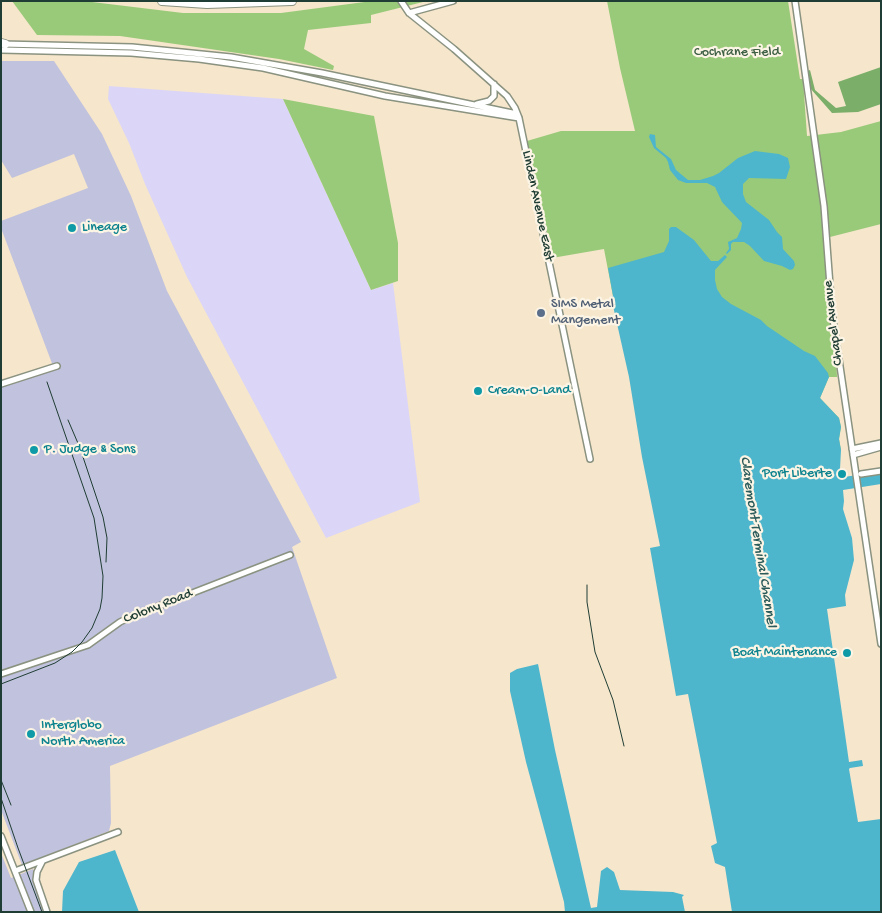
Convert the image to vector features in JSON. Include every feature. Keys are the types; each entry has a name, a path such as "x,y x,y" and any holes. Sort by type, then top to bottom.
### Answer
{"highway":[{"path":"162,1 207,4 292,1"}],"street":[{"name":"Linden Avenue East","path":"401,1 409,13 494,84 511,101 518,116 590,459"},
{"path":"409,13 453,1"},
{"name":"Chapel Avenue","path":"795,1 824,206 832,312 853,452 859,474 858,489 879,620 881,644"},
{"path":"2,45 82,44 165,49 232,57 322,73 518,116"},
{"path":"2,45 164,56 240,65 293,74 385,96 518,116"},
{"path":"474,105 492,99 495,92 494,84"},
{"path":"1,384 57,366"},
{"path":"853,452 881,443"},
{"path":"853,452 881,447"},
{"path":"859,474 881,471"},
{"name":"Colony Road","path":"1,674 88,645 128,618 290,555"},
{"path":"15,871 118,832"},
{"path":"1,836 30,912"},
{"path":"42,861 36,880 47,912"}],"shaded area":[{"path":"1,61 54,61 102,134 131,196 167,291 301,542 292,547 337,678 110,766 111,823 109,831 22,865 1,810 1,384 53,366 1,228 1,221 88,188 74,154 12,178 1,160"},
{"path":"109,86 283,99 371,290 393,283 420,502 326,538 187,277 108,99"},
{"path":"1,853 11,878 33,869 49,912 1,912"}],"green space":[{"path":"12,1 84,1 183,13 281,13 372,1 427,1 371,15 371,23 308,30 304,49 334,66 333,70 279,59 120,36 37,35"},
{"name":"Cochrane Field","path":"607,1 788,1 800,79 803,79 807,136 841,132 881,121 881,224 830,237 837,377 829,377 820,398 839,418 841,450 613,296 604,249 552,258 527,141 561,131 635,131"},
{"path":"881,67 881,104 858,112 832,113 810,88 808,71 810,70 815,90 836,108 846,106 838,82"},
{"path":"283,99 374,116 398,243 398,281 371,290"}],"water":[{"path":"650,134 655,135 656,147 671,159 676,170 688,180 700,180 713,176 738,158 755,151 779,154 788,158 790,167 786,179 749,178 743,184 743,194 746,202 769,220 782,237 783,249 794,261 793,269 790,270 764,261 744,242 733,242 731,250 727,254 729,249 728,242 737,238 742,223 722,202 715,187 707,183 686,183 678,180 670,170 666,158 654,148 649,137"},
{"name":"Claremont Terminal Channel","path":"676,227 694,240 711,261 718,261 725,255 727,257 715,270 717,289 722,297 761,320 804,351 815,356 828,373 829,377 820,398 839,418 841,427 839,439 841,450 840,469 843,477 881,472 881,484 843,490 843,509 852,538 854,560 845,595 846,606 827,609 849,762 862,760 863,766 849,769 858,822 881,819 881,912 732,912 725,867 715,863 711,846 717,843 688,694 676,696 650,548 660,546 642,457 629,377 611,297 613,296 608,268 664,252 669,241 669,229"},
{"path":"538,664 555,750 591,908 597,907 601,871 607,867 614,872 620,890 673,892 684,895 682,897 685,912 565,912 564,902 526,762 510,691 510,673 517,669"},
{"path":"115,850 139,912 62,912 63,891 79,862"}],"railway":[{"path":"1,684 55,663 72,652 92,628 100,609 102,598 103,576 94,518 47,382"},
{"path":"68,420 80,448 103,517 107,538 106,562"},
{"path":"587,585 587,602 595,652 613,700 624,746"},
{"path":"1,780 11,805"},
{"path":"1,798 42,912"}],"place":[{"name":"Lineage","path":"72,228"},
{"name":"SIMS Metal Mangement","path":"541,313"},
{"name":"Cream-O-Land","path":"478,391"},
{"name":"P. Judge & Sons","path":"34,450"},
{"name":"Port Liberte","path":"842,474"},
{"name":"Boat Maintenance","path":"847,653"},
{"name":"Interglobo North America","path":"31,734"}]}
